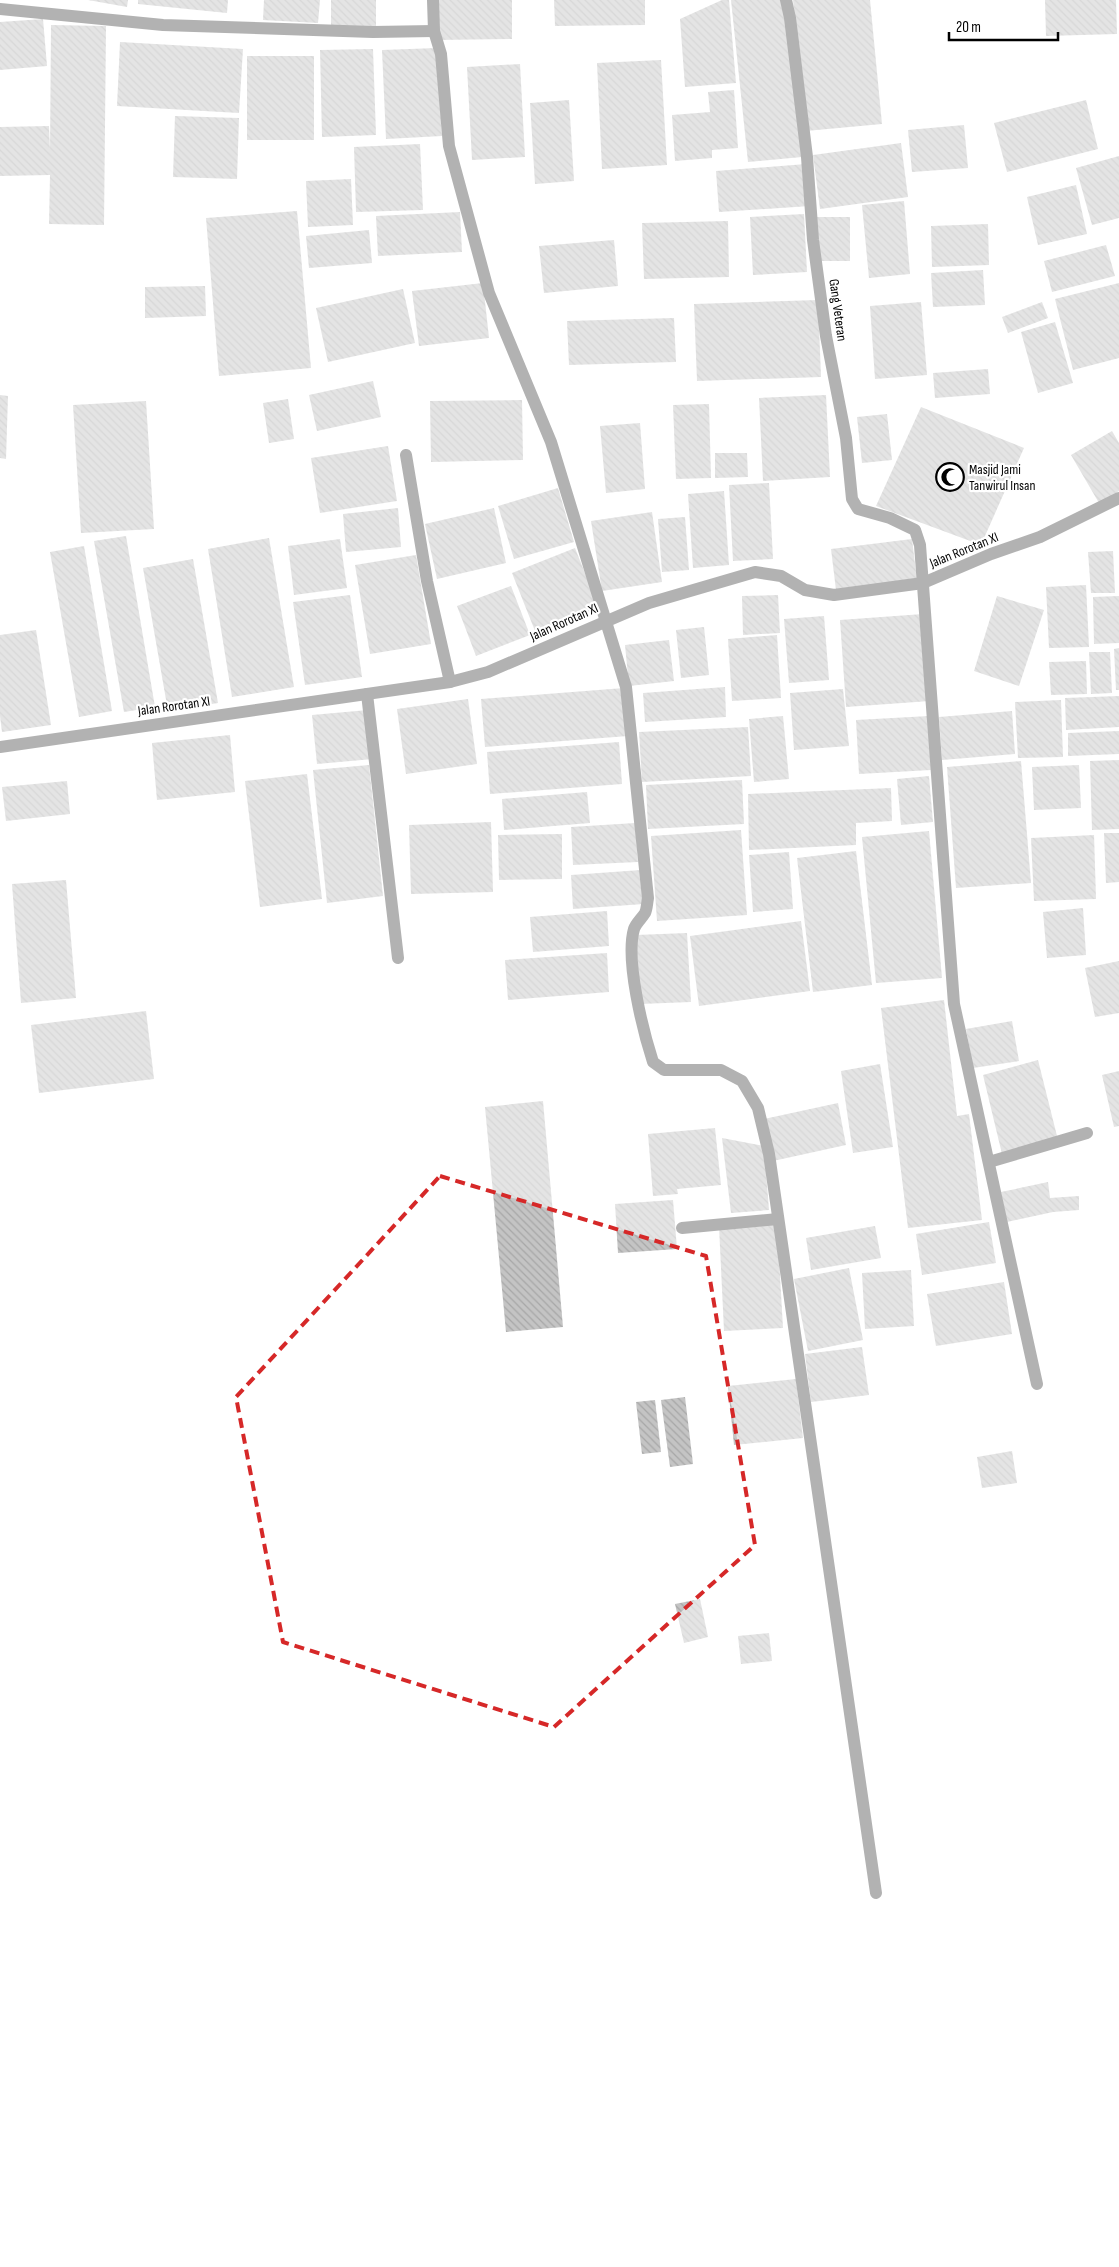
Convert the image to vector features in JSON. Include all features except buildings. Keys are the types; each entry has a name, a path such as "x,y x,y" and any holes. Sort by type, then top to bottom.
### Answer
{"street":[{"path":"433,0 434,31 441,54 450,146 489,293 551,442 626,687 648,898 646,911 634,928 632,948 638,1004 644,1036 652,1062 664,1070 721,1070 742,1081 758,1108 769,1154 876,1893"},
{"name":"Gang Veteran","path":"786,0 792,27 826,336 846,438 852,499 858,509 890,518 915,530 920,545 923,583"},
{"path":"0,9 163,25 373,32 434,31"},
{"path":"406,455 427,582 450,682"},
{"name":"Jalan Rorotan XI","path":"0,747 450,682 488,672 649,603 755,572 781,576 804,590 834,595 923,583 991,554 1040,537 1119,498"},
{"path":"923,583 954,1004 1037,1384"},
{"path":"367,694 398,958"},
{"path":"989,1162 1087,1133"},
{"path":"682,1228 778,1220"}],"highlighted area":[{"path":"440,1176 706,1256 755,1545 554,1727 283,1642 236,1397"}],"place":[{"name":"Masjid Jami Tanwirul Insan","path":"950,477"}]}
